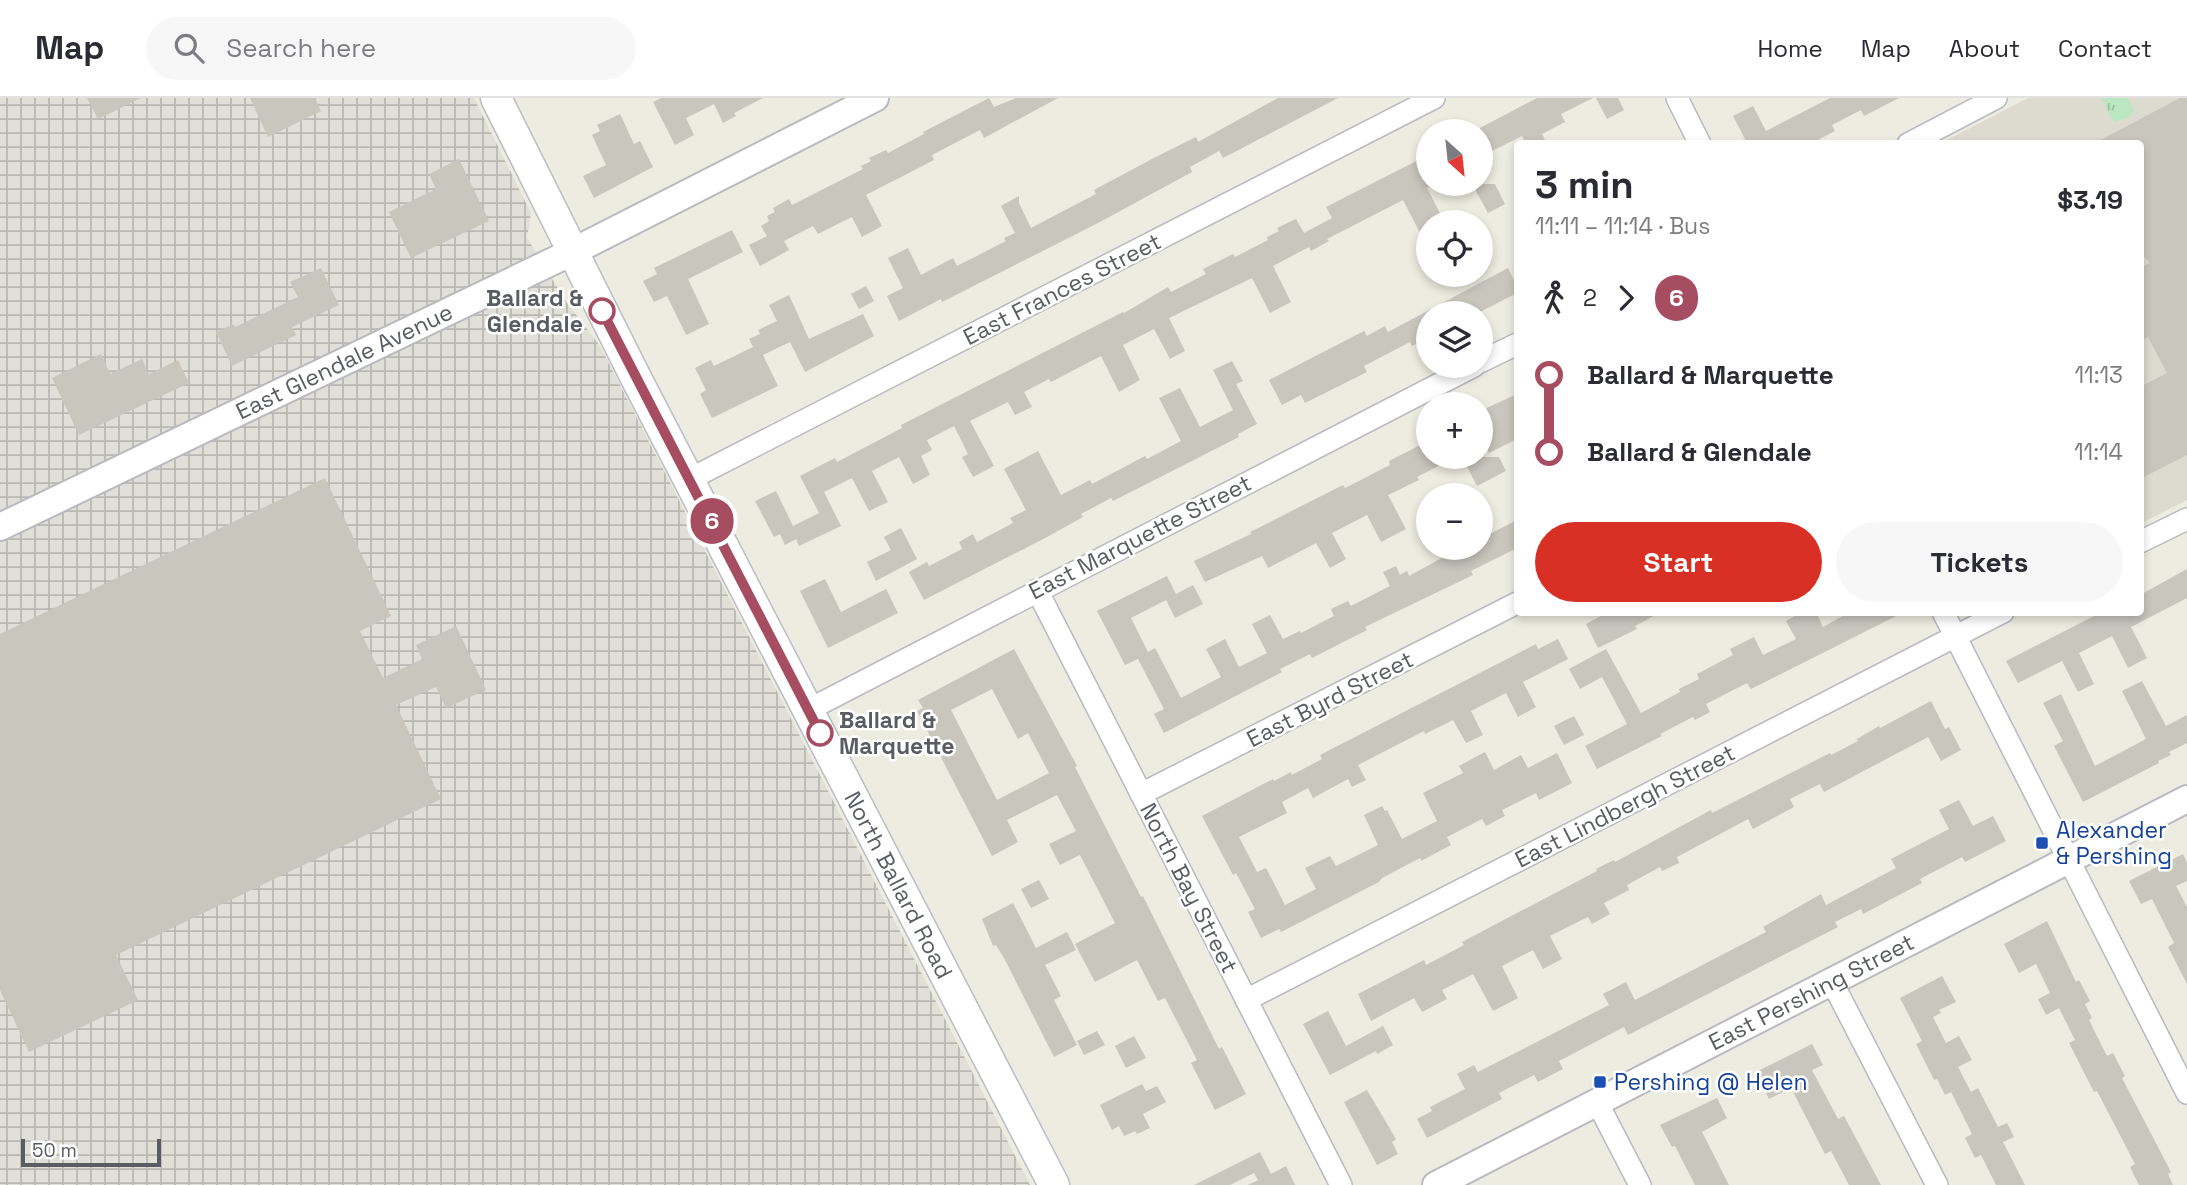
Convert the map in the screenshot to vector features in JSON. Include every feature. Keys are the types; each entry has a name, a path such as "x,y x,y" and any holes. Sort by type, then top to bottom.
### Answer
{"main road":[{"name":"North Ballard Road","path":"496,98 572,252 1054,1185"}],"street":[{"name":"East Glendale Avenue","path":"0,527 572,252 875,98"},
{"name":"East Frances Street","path":"690,480 1434,98"},
{"path":"1676,98 1698,140"},
{"path":"1916,140 1996,98"},
{"path":"1493,356 1514,345"},
{"name":"East Marquette Street","path":"808,710 1451,378"},
{"path":"2144,540 2187,519"},
{"name":"North Bay Street","path":"1037,590 1341,1185"},
{"name":"East Byrd Street","path":"1141,794 1514,605"},
{"path":"1945,616 2187,1093"},
{"name":"East Lindbergh Street","path":"1246,1000 1995,616"},
{"name":"East Pershing Street","path":"1436,1185 2187,799"},
{"path":"1831,980 1937,1185"},
{"path":"1598,1102 1640,1185"}],"shaded area":[{"path":"0,98 474,98 531,213 527,238 565,300 600,346 1030,1185 0,1185"},
{"path":"2028,98 2187,98 2187,500 2144,522 2144,140 1947,140"}],"green space":[{"path":"2102,98 2128,98 2134,111 2129,117 2115,122"}],"building":[{"path":"87,98 141,98 98,119"},
{"path":"250,98 315,98 321,111 268,137"},
{"path":"661,98 763,98 734,113 736,116 723,123 714,104 686,118 694,135 675,145 653,102"},
{"path":"989,98 994,107 1016,98 1058,98 984,138 980,130 932,155 934,160 866,195 882,226 862,237 852,217 818,234 813,226 784,241 789,250 760,266 749,245 767,236 761,226 769,221 767,216 775,212 773,208 789,199 792,205 863,169 861,166 871,161 869,158 886,150 888,153"},
{"path":"1278,98 1338,98 1223,158 1219,151 1190,167 1192,172 1098,223 899,321 887,296 903,288 888,258 908,248 921,275 953,258 957,266 1006,241 1004,238 1015,233 1001,206 1019,196 1019,203 1031,228 1096,194 1094,190 1152,159 1196,137 1198,142"},
{"path":"1537,98 1593,98 1561,114 1565,122 1542,134 1545,140 1524,140 1522,136 1493,150 1493,121"},
{"path":"1596,98 1618,98 1624,110 1607,119"},
{"path":"1830,98 1899,98 1864,116 1861,110 1832,125 1835,131 1818,140 1745,140 1733,116 1753,106 1766,131"},
{"path":"2180,98 2187,98 2187,455 2144,477 2144,385 2167,373 2148,337 2144,339 2144,266 2150,263 2144,256 2144,140 2101,140"},
{"path":"620,114 634,144 640,141 653,167 594,198 583,176 606,165 592,135 600,131 597,125"},
{"path":"459,159 489,221 411,258 389,212 436,189 429,174"},
{"path":"1416,161 1416,196 1431,196 1438,210 1416,210 1416,225 1403,200 1327,239 1329,241 1311,251 1309,247 1273,266 1291,302 1270,313 1252,278 1169,318 1185,351 1170,359 1154,329 1123,345 1140,380 1119,392 1101,356 1051,382 1049,379 1024,392 1032,407 1015,415 1008,402 970,421 994,466 973,477 962,457 968,454 954,426 927,440 932,450 921,456 930,475 913,484 899,457 872,471 888,502 869,511 852,478 824,492 841,526 799,546 796,539 785,545 780,534 774,537 755,501 776,491 793,526 819,513 800,476 835,458 837,462 902,428 901,425 1124,313 1168,287 1171,292 1206,274 1203,269 1268,240 1267,237 1279,231 1277,228 1296,219 1304,233 1332,218 1326,207"},
{"path":"1495,184 1505,204 1493,210 1486,210 1479,196 1493,196"},
{"path":"732,230 743,252 688,279 709,324 686,335 667,296 654,302 643,281 657,274 654,268"},
{"path":"321,268 339,305 292,327 296,335 232,366 216,332 233,324 235,327 298,297 290,282"},
{"path":"1508,268 1514,281 1514,295 1493,305 1493,301 1446,301 1472,287 1493,287 1493,276"},
{"path":"866,286 874,301 859,309 851,294"},
{"path":"789,295 809,339 863,314 874,336 805,372 790,342 763,355 778,386 712,418 700,394 706,390 695,368 711,360 714,366 753,347 749,339 760,334 758,330 777,321 769,305"},
{"path":"1416,317 1416,344 1412,346 1410,342 1364,366 1367,372 1305,403 1301,395 1282,405 1269,380 1364,331 1367,336 1385,326 1388,332"},
{"path":"101,354 110,374 142,359 149,374 178,360 189,383 79,435 52,378"},
{"path":"1232,361 1243,381 1236,384 1257,424 1238,434 1239,437 1113,501 1111,498 1047,537 924,600 909,572 927,562 929,566 962,549 959,542 973,534 977,542 1013,523 1010,518 1026,510 1004,469 1038,451 1061,495 1090,480 1092,484 1145,456 1147,459 1181,441 1159,398 1180,388 1200,427 1233,410 1213,370"},
{"path":"1514,395 1514,440 1493,451 1493,405"},
{"path":"1416,447 1416,469 1433,469 1417,477 1419,480 1388,495 1406,529 1381,542 1367,515 1332,533 1346,559 1330,568 1316,543 1268,568 1262,556 1205,582 1194,561 1343,485 1345,488 1390,465 1389,461"},
{"path":"1493,457 1499,457 1506,471 1483,483 1475,483 1468,469 1493,469"},
{"path":"325,478 391,616 360,631 383,678 422,659 416,645 456,626 486,690 446,708 436,687 396,705 441,799 116,955 138,1000 29,1052 0,990 0,634"},
{"path":"1514,522 1514,550 1493,560 1493,532"},
{"path":"901,528 917,559 876,581 867,562 891,550 884,537"},
{"path":"1438,560 1493,560 1471,571 1473,575 1365,627 1367,630 1312,658 1310,654 1280,669 1282,672 1164,733 1154,714 1164,709 1138,659 1125,665 1097,611 1167,576 1176,594 1193,585 1203,604 1175,618 1166,600 1131,618 1148,652 1155,648 1181,698 1221,677 1206,649 1225,639 1239,667 1267,653 1252,624 1270,615 1283,639 1334,616 1331,609 1348,601 1351,606 1390,586 1383,572 1396,566 1400,575 1407,571 1409,576"},
{"path":"2187,569 2187,598 2131,627 2147,658 2128,668 2112,636 2079,653 2094,684 2078,692 2062,661 2018,683 2006,661 2094,616 2144,616 2144,593"},
{"path":"825,579 841,612 886,589 898,613 828,648 800,591"},
{"path":"1601,616 1654,616 1635,626 1637,629 1598,648 1586,624"},
{"path":"1795,616 1818,616 1823,627 1843,616 1896,616 1751,689 1747,683 1706,704 1710,712 1695,720 1693,717 1597,769 1585,746 1627,724 1602,677 1580,689 1569,669 1606,649 1641,713 1680,692 1679,689 1699,679 1697,674 1733,655 1730,649 1754,637 1763,655 1796,639 1786,621"},
{"path":"1558,639 1568,659 1523,682 1536,707 1518,717 1506,693 1471,711 1483,735 1466,743 1453,720 1425,734 1424,731 1358,765 1366,780 1352,787 1348,779 1313,798 1308,788 1282,802 1287,813 1239,837 1257,872 1266,868 1285,905 1316,889 1305,868 1330,856 1336,866 1378,845 1364,815 1382,806 1387,810 1402,839 1437,821 1423,793 1463,773 1459,766 1485,752 1494,770 1521,755 1528,768 1557,753 1572,783 1539,800 1536,793 1502,810 1505,816 1486,826 1482,819 1447,837 1451,845 1421,861 1420,858 1281,932 1279,929 1261,938 1248,912 1255,909 1236,873 1233,875 1202,816 1273,779 1274,781 1291,772 1292,775 1322,759 1320,755 1536,644 1538,649"},
{"path":"1014,649 1077,766 1075,767 1219,1049 1222,1047 1246,1094 1215,1110 1191,1063 1197,1060 1165,998 1158,1001 1137,960 1095,982 1075,944 1115,923 1080,855 1060,865 1049,844 1076,831 1057,795 1007,820 1018,842 992,856 917,711 923,708 918,700","holes":["992,689 1018,739 1028,733 1049,773 997,800 951,710"]},
{"path":"2142,681 2166,726 2187,715 2187,743 2169,752 2171,755 2158,761 2159,763 2083,802 2054,746 2063,741 2043,703 2061,694 2095,766 2146,739 2122,691"},
{"path":"1931,701 1945,729 1949,727 1961,750 1941,761 1928,737 1824,792 1820,784 1790,799 1794,807 1753,829 1748,819 1677,857 1679,863 1662,871 1660,867 1627,885 1629,890 1604,903 1610,914 1592,924 1588,917 1550,936 1562,959 1543,969 1533,950 1502,966 1518,998 1493,1011 1473,974 1442,990 1447,999 1422,1012 1414,998 1371,1021 1358,994 1424,960 1426,965 1464,945 1462,942 1597,871 1596,869 1614,860 1615,862 1711,810 1712,813 1830,753 1831,755 1879,726 1880,728"},
{"path":"1574,716 1584,735 1564,745 1554,726"},
{"path":"1959,800 1973,826 1993,816 2006,841 1965,862 1962,857 1920,879 1922,883 1863,914 1861,909 1835,922 1838,927 1628,1035 1624,1027 1559,1061 1563,1069 1538,1082 1534,1075 1499,1093 1502,1099 1427,1138 1417,1119 1432,1111 1430,1107 1465,1089 1457,1074 1474,1065 1478,1072 1609,1005 1603,994 1626,982 1635,1000 1766,932 1763,927 1821,894 1826,905 1896,868 1891,859 1949,829 1939,810"},
{"path":"2183,854 2187,862 2187,881 2176,886 2187,907 2187,984 2168,947 2174,943 2152,899 2141,904 2129,881"},
{"path":"1039,880 1049,899 1031,908 1021,889"},
{"path":"1013,903 1036,948 1067,932 1076,950 1045,965 1061,996 1054,1000 1077,1045 1054,1057 1004,958 996,945 993,946 982,919"},
{"path":"2047,921 2076,982 2079,980 2090,1001 2085,1004 2092,1018 2089,1020 2107,1056 2113,1053 2125,1076 2122,1078 2171,1172 2168,1174 2173,1185 2139,1185 2130,1167 2135,1164 2069,1043 2075,1040 2059,1008 2046,1015 2038,999 2050,993 2036,964 2019,973 2004,944"},
{"path":"1942,976 1956,1002 1939,1010 1941,1013 1933,1017 1946,1043 1959,1036 1972,1060 1958,1067 1971,1092 1978,1088 1998,1127 2007,1123 2014,1137 2003,1142 2025,1185 1996,1185 1981,1155 1975,1158 1965,1138 1972,1134 1951,1092 1945,1095 1937,1079 1934,1080 1916,1044 1922,1041 1900,998"},
{"path":"1328,1011 1346,1046 1383,1026 1393,1045 1330,1075 1303,1024"},
{"path":"1097,1031 1105,1045 1084,1055 1077,1041"},
{"path":"1134,1036 1146,1058 1126,1068 1115,1046"},
{"path":"1812,1044 1823,1065 1812,1070 1838,1119 1844,1116 1881,1185 1849,1185 1831,1151 1825,1154 1791,1088 1769,1099 1756,1072"},
{"path":"1142,1084 1146,1091 1157,1086 1166,1102 1143,1114 1150,1128 1124,1136 1119,1126 1112,1130 1100,1105"},
{"path":"1367,1090 1396,1139 1392,1142 1398,1154 1377,1165 1344,1102"},
{"path":"1717,1098 1727,1118 1702,1132 1729,1185 1695,1185 1675,1146 1672,1147 1660,1125"},
{"path":"1260,1152 1271,1174 1286,1166 1295,1185 1248,1185 1258,1180 1254,1173 1230,1185 1194,1185"}],"bus line":[{"name":"6","path":"602,311 820,733"}],"place":[{"name":"Ballard & Glendale","path":"602,311"},
{"name":"Ballard & Marquette","path":"820,733"},
{"name":"Alexander & Pershing","path":"2042,843"},
{"name":"Pershing @ Helen","path":"1600,1082"}]}
